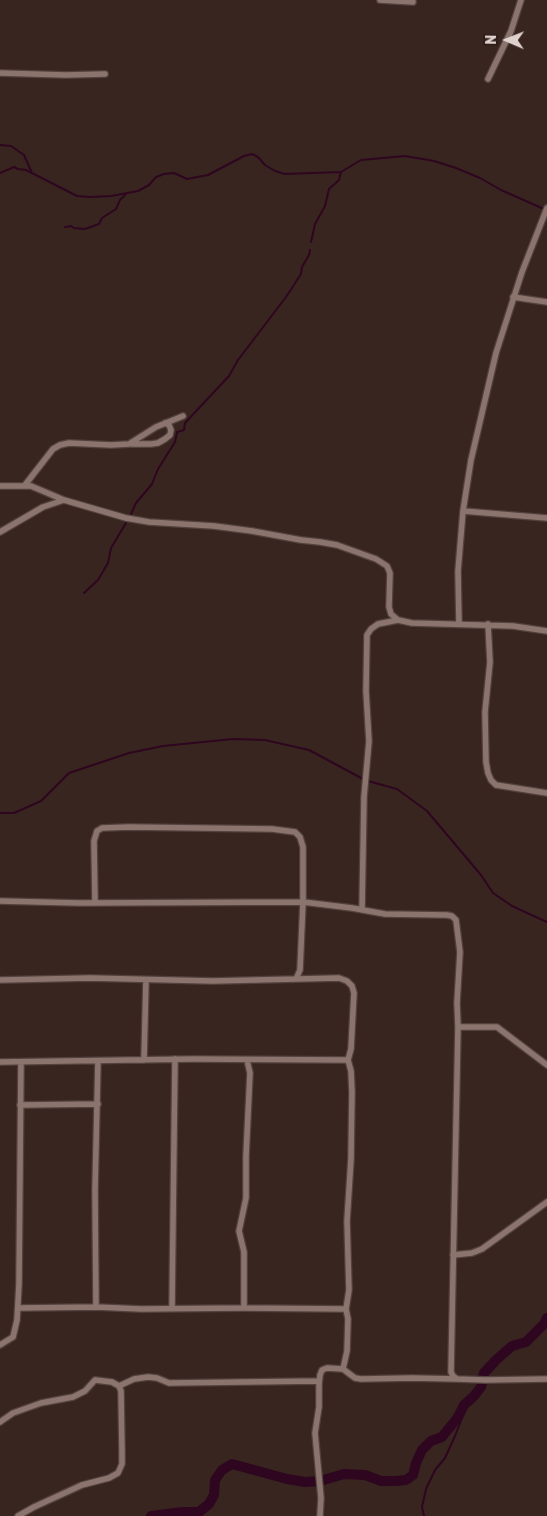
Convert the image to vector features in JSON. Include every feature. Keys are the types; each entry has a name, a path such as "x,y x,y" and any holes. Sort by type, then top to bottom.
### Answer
{"street":[{"path":"380,0 413,2"},
{"path":"488,79 512,31 521,0"},
{"path":"0,73 106,74"},
{"path":"459,624 458,571 463,511 471,460 489,377 513,297 535,235 547,208"},
{"path":"513,297 547,302"},
{"path":"129,444 149,431 183,416"},
{"path":"25,485 53,449 60,445 69,443 111,445 158,443 170,435 170,425 165,423"},
{"path":"0,486 25,485 37,488 64,500 126,518 149,522 252,530 337,545 376,559 386,566 390,572 391,614 398,620"},
{"path":"0,532 43,507 64,500"},
{"path":"463,511 547,518"},
{"path":"362,910 364,797 368,757 367,635 371,628 378,624 398,620 412,623 488,624 547,631"},
{"path":"488,624 490,662 485,712 488,774 496,785 547,793"},
{"path":"95,902 95,835 97,830 102,828 129,826 272,829 295,832 300,837 302,847 303,902 300,970 296,979"},
{"path":"0,901 79,903 303,902 385,914 446,915 452,916 456,920 460,952 457,1003 451,1372 457,1379"},
{"path":"0,980 90,978 213,981 340,978 352,986 354,993 352,1049 348,1060 351,1071 352,1092 351,1159 347,1221 349,1290 346,1309 348,1319 347,1351 343,1369"},
{"path":"144,1060 146,980"},
{"path":"458,1027 497,1027 547,1065"},
{"path":"0,1062 175,1059 348,1060"},
{"path":"172,1308 175,1059"},
{"path":"244,1308 244,1252 239,1231 246,1198 250,1073 247,1060"},
{"path":"96,1307 95,1200 98,1061"},
{"path":"0,1345 13,1337 18,1320 21,1062"},
{"path":"20,1105 98,1104"},
{"path":"453,1255 472,1253 482,1249 547,1202"},
{"path":"18,1308 346,1309"},
{"path":"320,1516 321,1498 315,1433 320,1407 319,1381 322,1370 326,1368 343,1369 355,1378 361,1379 486,1380 547,1378"},
{"path":"119,1386 148,1377 157,1378 169,1383 319,1381"},
{"path":"0,1422 13,1413 41,1403 74,1397 85,1391 95,1380 112,1382 119,1386 121,1391 122,1464 118,1473 109,1478 82,1485 18,1516"}],"waterway":[{"path":"0,145 11,146 24,155 32,173"},
{"path":"0,173 14,167 26,170 77,196 90,197 111,196 138,191 149,185 156,177 164,174 174,173 187,179 208,175 244,156 252,154 258,157 265,165 285,174 341,172 361,160 405,156 434,161 456,168 544,209"},
{"path":"311,242 315,224 325,206 329,189 339,180 341,172"},
{"path":"65,227 71,226 85,229 99,224 102,218 116,209 120,200 126,194"},
{"path":"131,514 136,503 152,484 158,469 175,442 177,432 184,430 185,423 229,376 238,360 301,274 302,267 310,250"},
{"path":"84,593 98,580 108,563 111,548 126,523"},
{"path":"0,813 14,813 41,801 69,773 129,753 163,746 233,739 265,740 309,750 363,779"},
{"path":"368,781 397,789 427,811 481,875 493,893 512,906 547,922"},
{"path":"483,1377 484,1373 496,1360 512,1346 526,1342 544,1324 547,1318"},
{"path":"151,1516 199,1512 209,1504 214,1495 215,1480 222,1470 232,1464 305,1482 320,1481 344,1474 365,1475 381,1481 406,1480 413,1475 422,1450 431,1441 442,1437 458,1417 464,1405 481,1387 482,1383"},
{"path":"424,1516 422,1507 426,1489 435,1470 445,1458 455,1436 462,1418 464,1405"}]}
